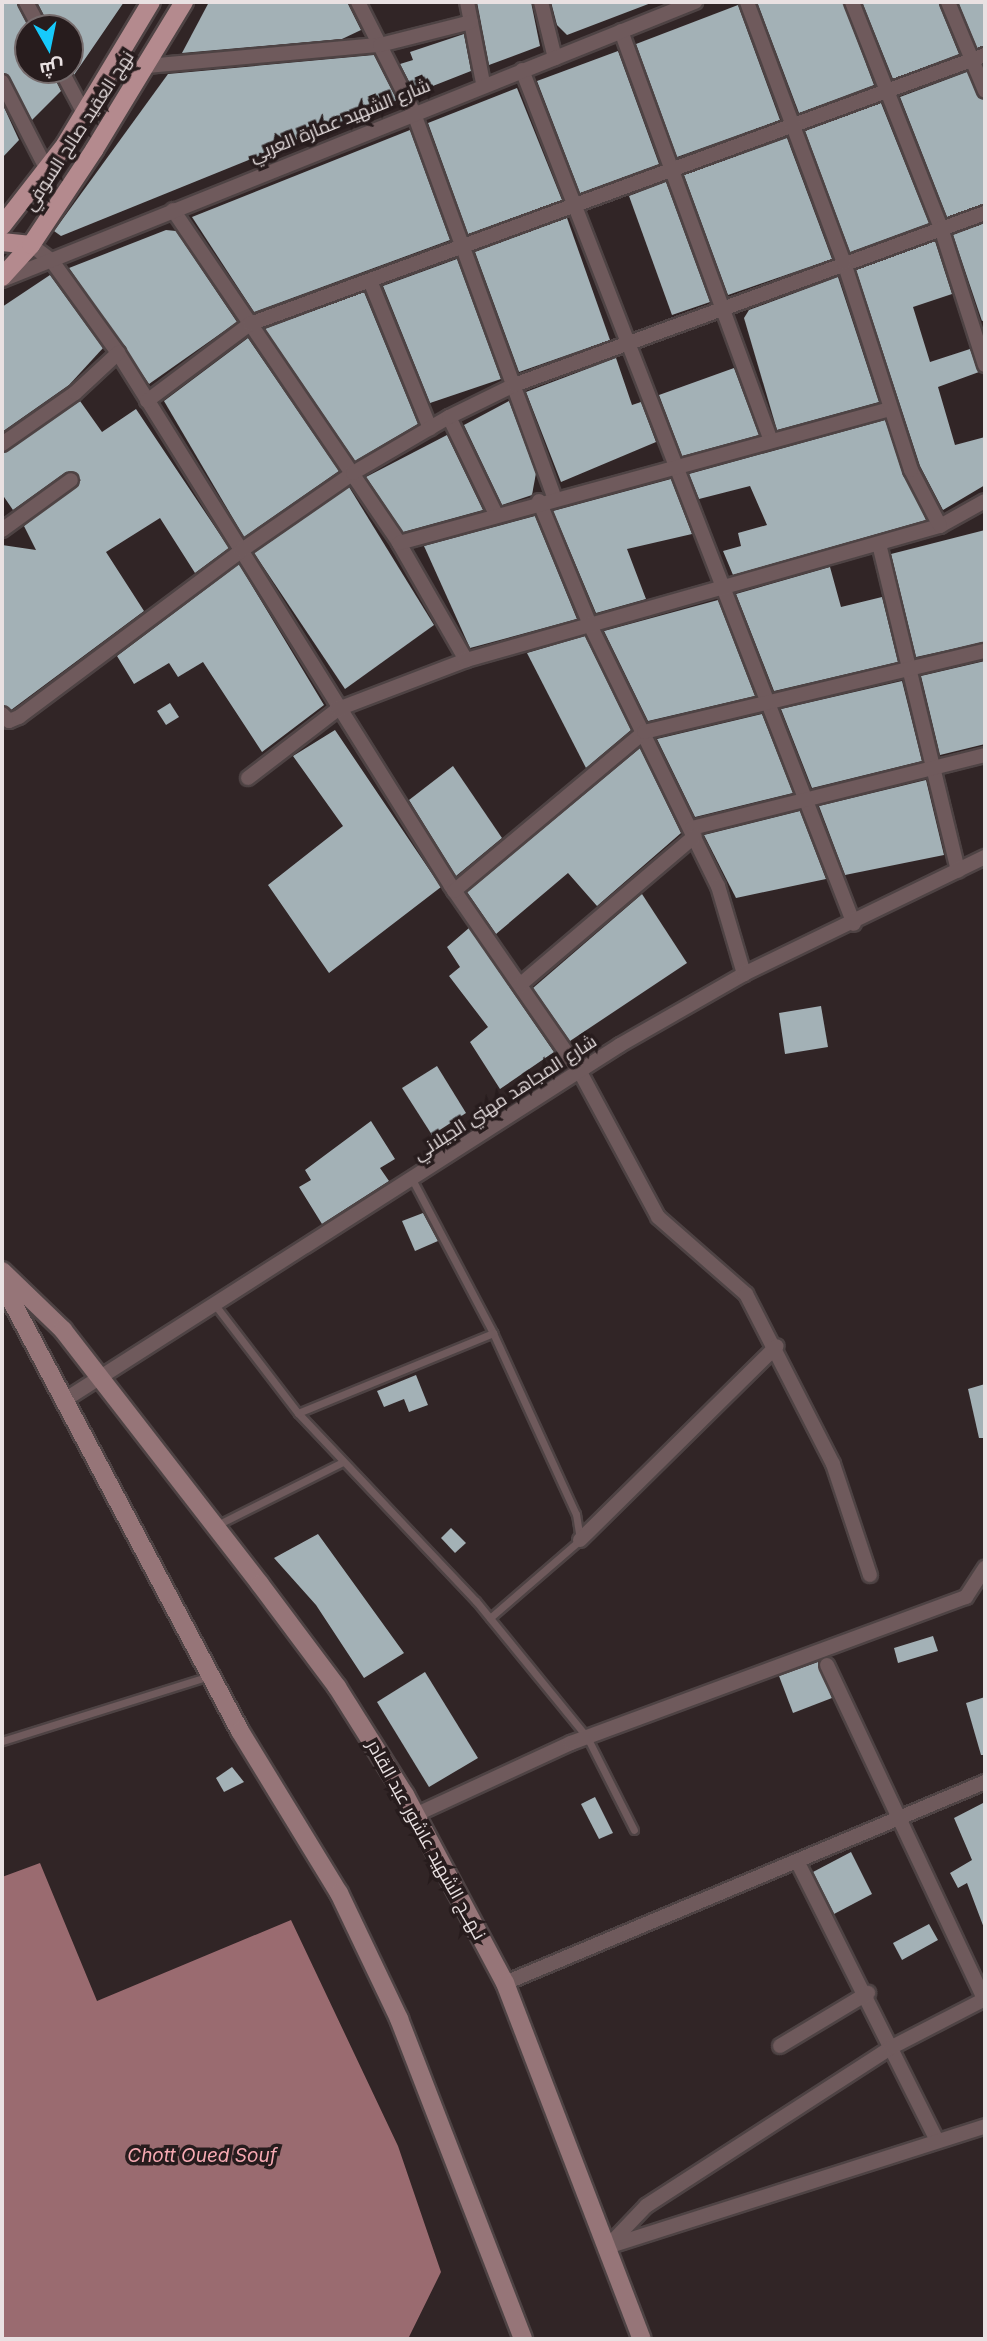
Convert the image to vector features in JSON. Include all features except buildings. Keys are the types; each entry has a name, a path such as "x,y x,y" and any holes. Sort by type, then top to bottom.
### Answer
{"main road":[{"name":"نهج العقيد صالح السوفي","path":"2,226 47,170 151,2"},
{"name":"نهج العقيد صالح السوفي","path":"2,279 31,245 147,66 184,2"},
{"path":"2,242 31,245"},
{"name":"نـهــج الشهيد عاشور عبد القادر","path":"2,1271 46,1310 215,1526 337,1687 415,1815 505,1983 642,2339"},
{"path":"2,1283 211,1676 339,1893 399,2019 523,2339"}],"street":[{"path":"358,2 413,111 555,498"},
{"path":"467,2 483,83"},
{"path":"541,2 555,58"},
{"name":"شارع الشهيد عمارة العربي","path":"2,279 52,261 483,83 555,58 695,2"},
{"path":"747,2 844,263 890,409 940,526"},
{"path":"852,2 942,228 985,365"},
{"path":"948,2 980,57 985,92"},
{"path":"147,66 380,45 471,22"},
{"path":"621,31 726,309 769,438"},
{"path":"147,401 250,324 464,249 980,57"},
{"path":"522,70 576,208 670,465 725,586 772,703 854,924"},
{"path":"2,82 47,170"},
{"path":"68,84 84,113"},
{"path":"173,210 399,543 466,660"},
{"path":"2,714 9,721 19,718 243,550 353,473 449,417 514,385 985,213"},
{"path":"31,245 52,261 118,353 454,891 580,1072 658,1217 747,1294 777,1346 833,1464 870,1576"},
{"path":"371,283 430,428"},
{"path":"2,444 75,393 118,353"},
{"path":"399,543 495,512 555,498 769,438 890,409"},
{"path":"449,417 495,512"},
{"path":"4,523 71,480"},
{"path":"540,501 590,625 694,832 732,920 744,974"},
{"path":"248,778 338,709 466,660 725,586 880,548 940,526 985,501"},
{"path":"880,548 958,871"},
{"path":"454,891 644,732 985,651"},
{"path":"520,984 694,832 807,797 985,755"},
{"name":"شارع المجاهد مهني الجيلاني","path":"63,1401 413,1181 580,1072 744,974 854,924 985,857"},
{"path":"580,1540 777,1346"},
{"path":"415,1815 587,1737 966,1597 985,1568"},
{"path":"607,2247 646,2206 892,2047 985,2000 895,1815 827,1665"},
{"path":"505,1983 797,1861 895,1815 985,1782"},
{"path":"797,1861 868,1993 936,2138"},
{"path":"780,2046 868,1993"},
{"path":"607,2247 936,2138 985,2126"}],"lane":[{"path":"413,1181 493,1333 565,1487 580,1540 490,1618"},
{"path":"215,1305 298,1413 341,1463 490,1618 587,1737 634,1830"},
{"path":"298,1413 493,1333"},
{"path":"215,1526 341,1463"},
{"path":"2,1741 211,1676"}],"water":[{"name":"Chott Oued Souf","path":"40,1863 97,2001 291,1920 398,2146 441,2272 408,2339 2,2339 2,1877"}]}
